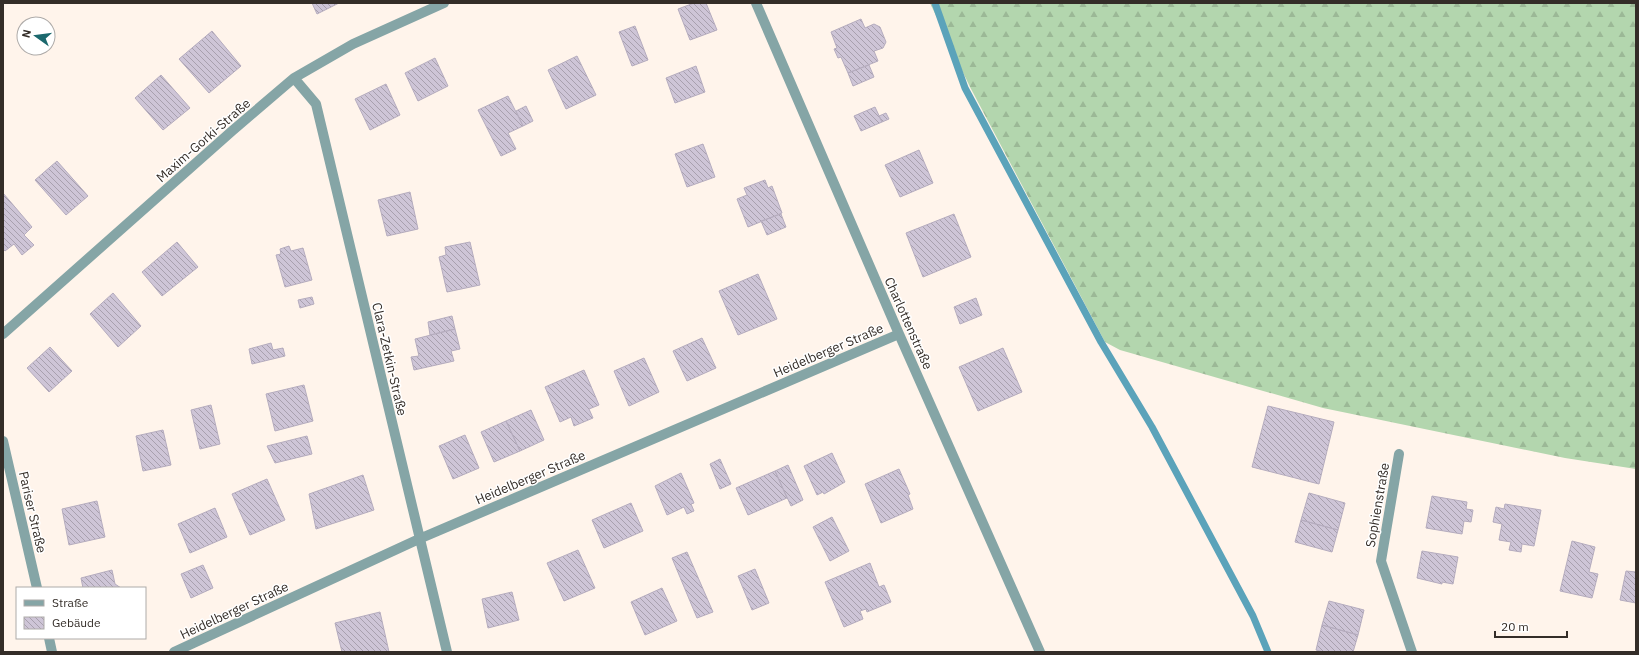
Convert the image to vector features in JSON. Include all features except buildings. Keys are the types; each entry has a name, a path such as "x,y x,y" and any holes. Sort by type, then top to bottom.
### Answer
{"street":[{"name":"Maxim-Gorki-Straße","path":"3,334 294,78 353,44 444,3"},
{"name":"Charlottenstraße","path":"756,3 899,334 1040,652"},
{"name":"Clara-Zetkin-Straße","path":"294,78 316,104 447,652"},
{"name":"Heidelberger Straße","path":"174,652 419,539 899,334"},
{"name":"Pariser Straße","path":"3,441 37,587"},
{"name":"Sophienstraße","path":"1399,454 1381,561 1412,652"},
{"path":"49,639 52,652"}],"green space":[{"path":"930,3 1636,3 1636,469 1565,458 1323,408 1120,350 1105,342 970,87"}],"waterway":[{"path":"935,3 965,88 1101,342 1152,427 1253,616 1268,652"}]}
